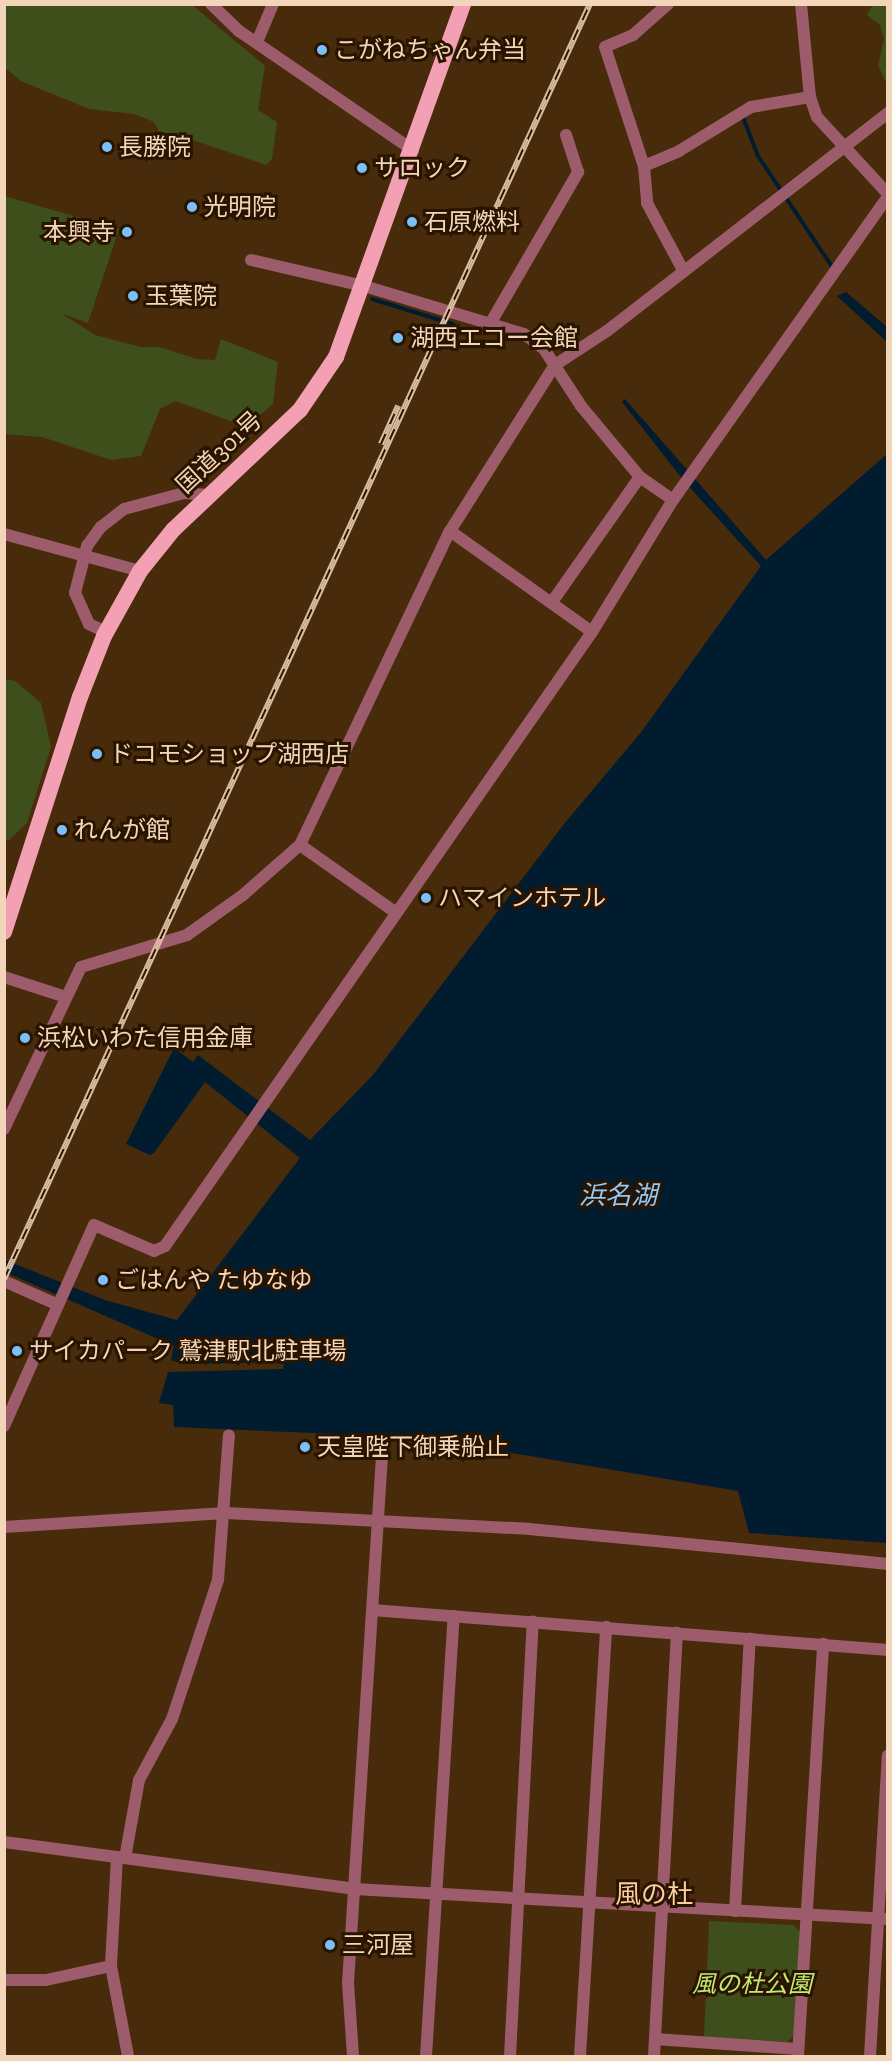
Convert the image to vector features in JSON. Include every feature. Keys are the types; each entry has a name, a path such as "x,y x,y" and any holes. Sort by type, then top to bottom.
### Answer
{"highway":[{"name":"国道301号","path":"4,932 80,697 106,632 140,571 208,495 300,410 320,385 336,357 413,150 463,4"}],"street":[{"path":"211,4 256,42 413,150"},
{"path":"256,42 273,4"},
{"path":"668,4 633,35 604,47 644,166 647,203 682,270"},
{"path":"4,1426 56,1304 94,1225 154,1251 165,1246 395,912 592,632 672,500 695,471 888,195 840,147 817,117 810,98 801,4"},
{"path":"644,166 679,151 751,107 810,98"},
{"path":"4,1129 81,967 187,935 243,896 300,845 450,531 555,365 598,337 888,112"},
{"path":"490,324 578,172 566,135"},
{"path":"251,260 364,285 524,333 544,349 581,406 640,477 672,500"},
{"path":"552,602 640,477"},
{"path":"106,632 89,624 75,592 84,556 100,527 124,508 184,493 208,495"},
{"path":"450,531 592,632"},
{"path":"4,534 140,571"},
{"path":"300,845 395,912"},
{"path":"4,977 66,997"},
{"path":"4,1281 56,1304"},
{"path":"128,2056 111,1966 121,1858 139,1780 172,1719 218,1580 226,1513 229,1435"},
{"path":"353,2056 348,1983 376,1520 383,1441"},
{"path":"4,1527 226,1513 612,1535 888,1564"},
{"path":"372,1610 888,1650"},
{"path":"426,2056 453,1616"},
{"path":"510,2056 533,1622"},
{"path":"580,2056 606,1628"},
{"path":"654,2056 677,1633"},
{"path":"735,1911 750,1638"},
{"path":"655,2039 727,2050 798,2053 823,1644"},
{"path":"870,2056 883,1919 888,1756"},
{"path":"4,1842 354,1889 883,1919"},
{"path":"4,1980 46,1980 111,1966"}],"green space":[{"path":"873,4 887,5 887,85 878,65 884,39 880,25 867,15"},
{"path":"4,5 192,5 265,66 258,110 277,122 272,159 266,165 193,140 163,138 154,122 134,114 89,109 21,81 5,68"},
{"path":"4,196 119,229 88,323 61,313 95,335 141,347 159,347 197,359 215,360 221,339 278,362 273,404 246,427 176,401 160,409 141,456 111,460 42,437 5,434"},
{"path":"5,679 15,681 41,703 51,747 27,823 9,840 4,839"},
{"name":"風の杜公園","path":"709,1921 794,1925 800,1932 795,2035 787,2042 704,2038"}],"water":[{"path":"846,292 887,327 887,342 837,296"},
{"name":"浜名湖","path":"625,399 766,560 887,454 887,1543 749,1533 738,1491 518,1454 387,1436 174,1427 173,1405 159,1403 168,1372 283,1369 284,1362 183,1364 171,1360 174,1346 5,1272 5,1260 105,1300 177,1320 300,1158 205,1082 154,1153 150,1155 126,1144 174,1048 193,1062 198,1055 310,1140 373,1075 564,824 642,731 761,566 684,481 622,402"}],"waterway":[{"path":"743,117 758,156 831,265"},
{"path":"372,299 453,324"}],"railway":[{"path":"4,1279 590,4"},
{"path":"381,444 398,406"}],"place":[{"name":"こがねちゃん弁当","path":"322,50"},
{"name":"長勝院","path":"107,147"},
{"name":"サロック","path":"362,168"},
{"name":"光明院","path":"192,207"},
{"name":"石原燃料","path":"412,222"},
{"name":"本興寺","path":"127,232"},
{"name":"玉葉院","path":"133,296"},
{"name":"湖西エコー会館","path":"398,338"},
{"name":"ドコモショップ湖西店","path":"97,754"},
{"name":"れんが館","path":"62,830"},
{"name":"ハマインホテル","path":"426,898"},
{"name":"浜松いわた信用金庫","path":"25,1038"},
{"name":"ごはんや たゆなゆ","path":"103,1280"},
{"name":"サイカパーク 鷲津駅北駐車場","path":"17,1351"},
{"name":"天皇陛下御乗船止","path":"305,1447"},
{"name":"三河屋","path":"330,1945"}],"district":[{"name":"風の杜","path":"654,1895"}]}
